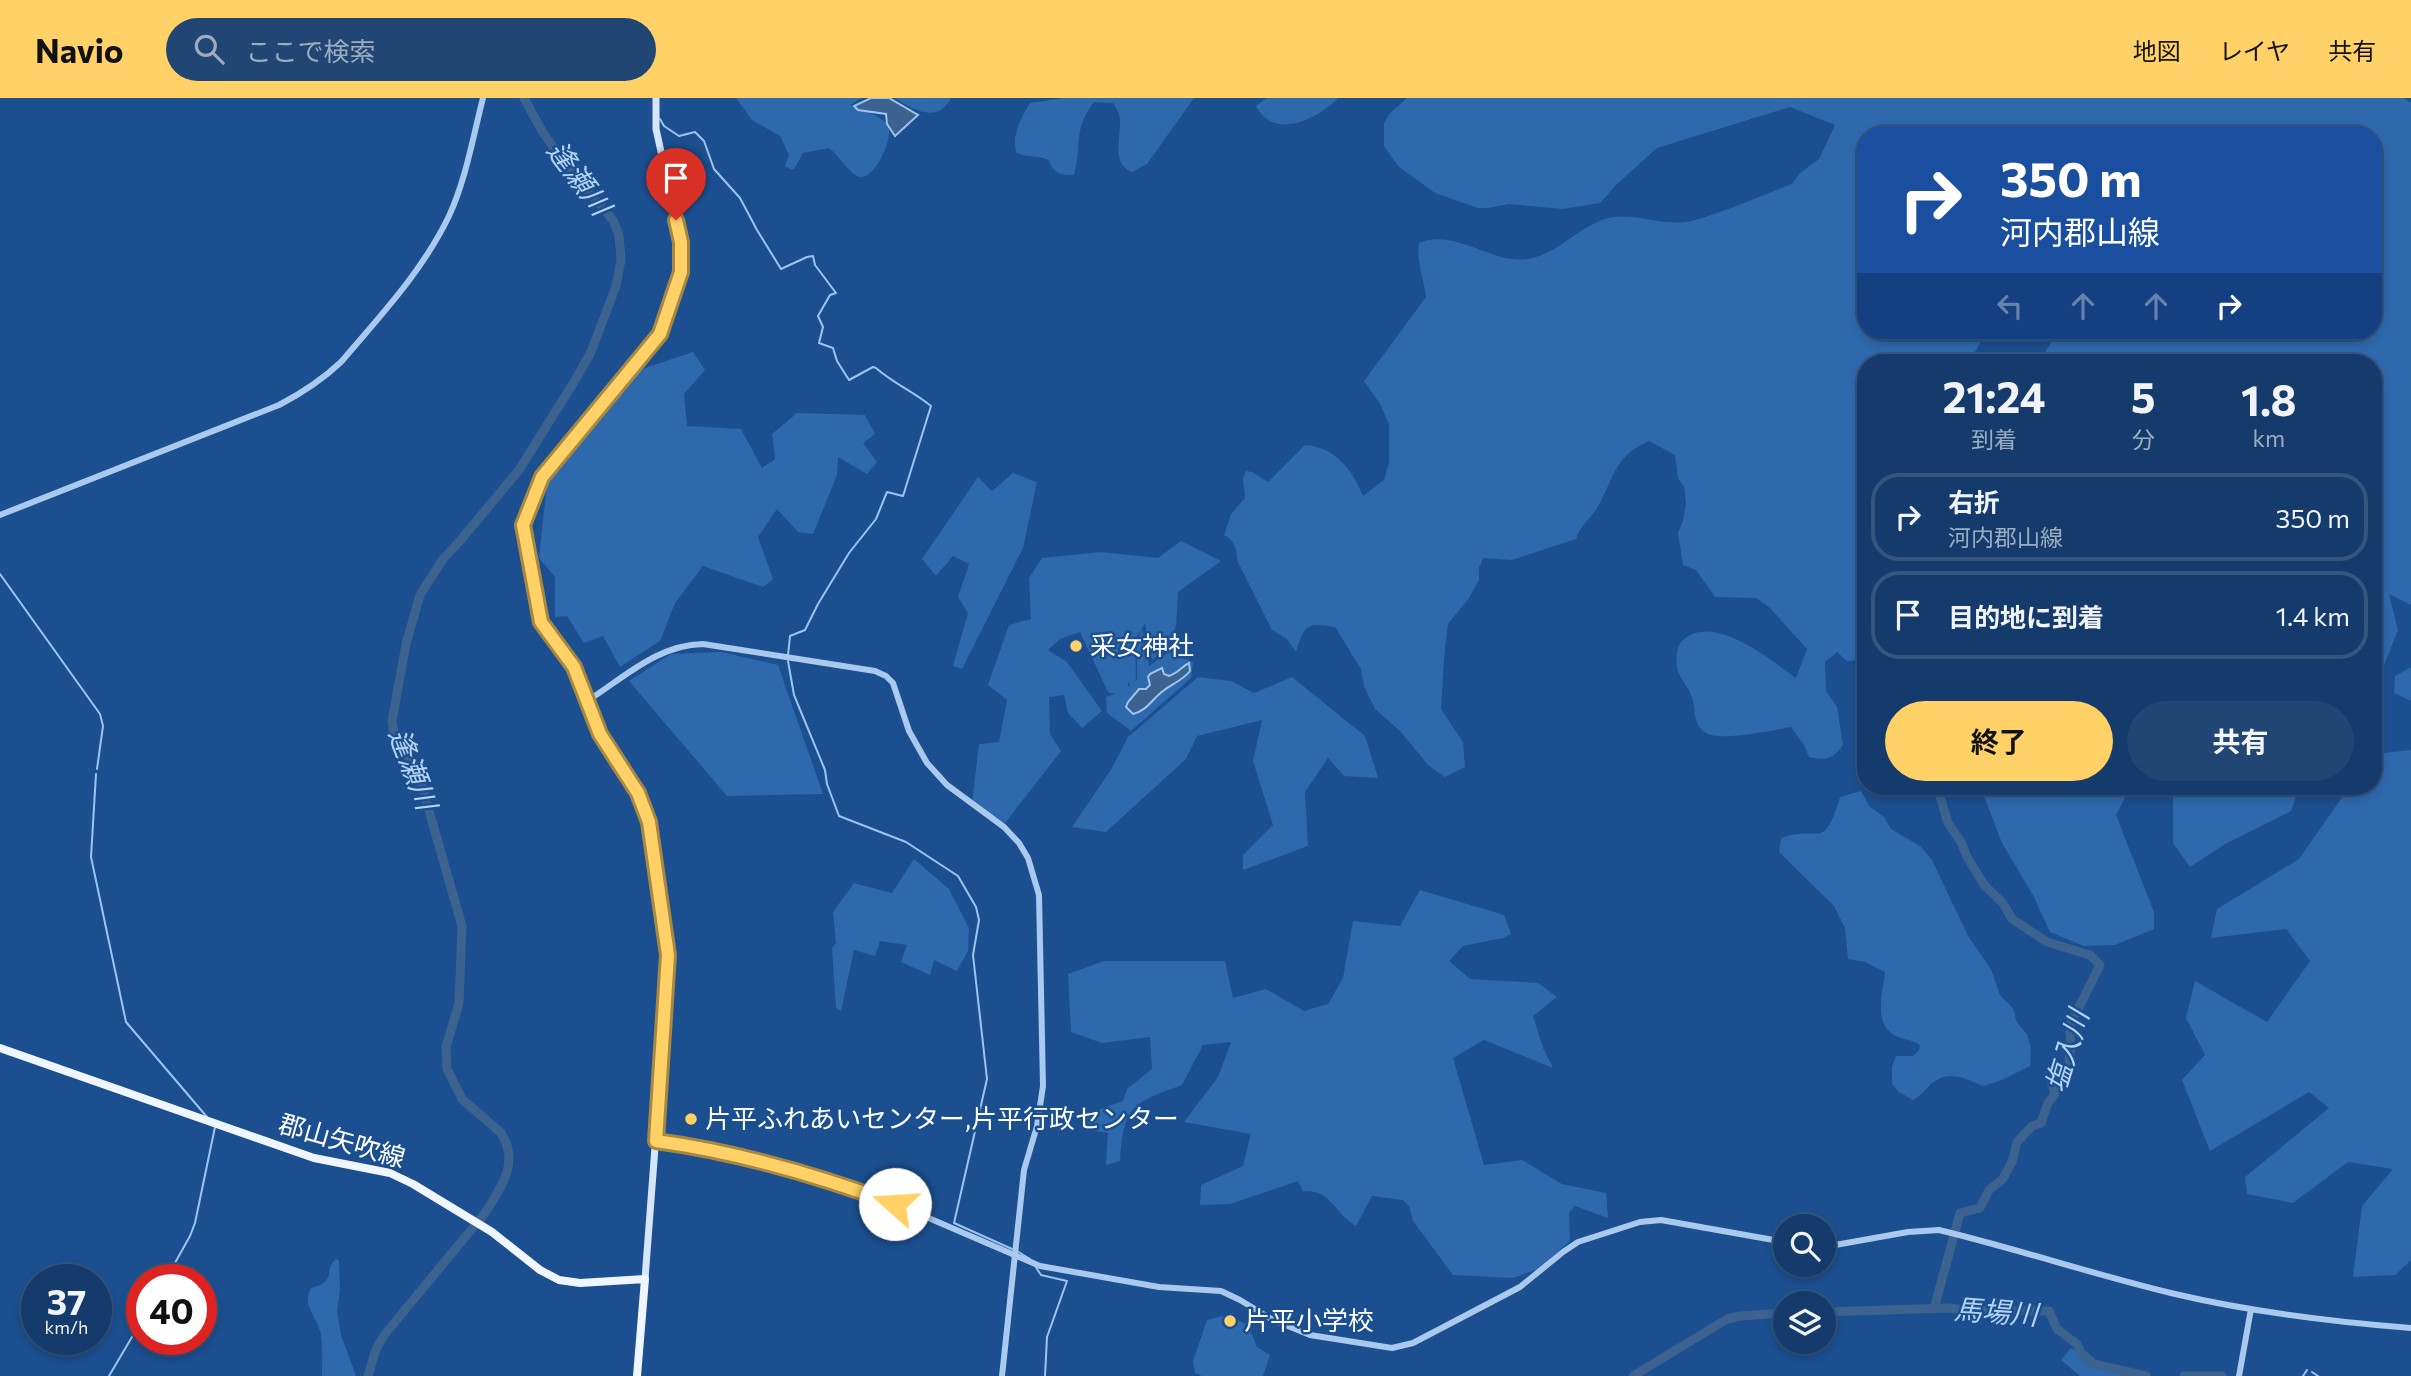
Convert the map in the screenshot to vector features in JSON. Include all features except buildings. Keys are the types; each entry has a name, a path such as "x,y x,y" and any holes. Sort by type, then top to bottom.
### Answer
{"main road":[{"path":"637,1376 656,1141 668,965 667,940 655,853 645,807 600,734 574,667 541,622 523,525 542,477 660,334 675,292 681,272 681,242 656,129 656,98"},
{"name":"郡山矢吹線","path":"0,1048 314,1158 390,1172 492,1232 540,1270 559,1280 580,1283 645,1279"}],"street":[{"path":"0,515 279,405 307,390 330,372 400,293 418,270 439,234 460,187 483,98"},
{"path":"587,701 618,682 634,667 684,645 703,644 875,671 893,683 909,732 927,763 947,785 1004,827 1019,843 1028,858 1039,895 1044,1063 1041,1108 1024,1171 1002,1376"},
{"path":"656,1141 691,1146 792,1170 870,1195 1040,1266 1186,1290 1221,1291 1273,1320 1310,1335 1392,1348 1413,1343 1520,1287 1578,1242 1640,1222 1661,1220 1773,1240"},
{"path":"1836,1245 1908,1232 1939,1230 2175,1294 2250,1309 2354,1324 2411,1328"},
{"path":"2239,1376 2250,1309"}],"shaded area":[{"path":"736,98 862,98 850,105 885,122 889,132 888,140 876,167 863,177 853,174 829,148 803,153 794,169 790,169 785,166 789,155 780,136 752,120"},
{"path":"871,98 889,98 918,115 895,136 887,124 886,114 858,110 854,106"},
{"path":"895,98 951,98 939,111 932,113 917,110"},
{"path":"1063,98 1194,98 1147,164 1132,172 1125,167 1119,154 1120,122 1116,108 1113,103 1094,102 1083,120 1074,175 1069,175 1055,170 1049,160 1017,153 1015,147 1018,127 1030,103"},
{"path":"1267,98 1338,98 1308,119 1285,124 1264,117 1256,106"},
{"path":"1407,98 2404,98 2411,103 2411,605 2389,594 2398,630 2382,670 2382,354 2044,354 2052,340 2382,340 2382,126 1857,126 1857,340 1982,340 1974,354 1857,354 1857,660 1847,661 1837,652 1825,662 1826,691 1837,707 1843,745 1829,758 1815,758 1809,757 1791,727 1723,736 1706,733 1698,725 1693,700 1677,668 1677,651 1682,641 1694,633 1725,635 1757,650 1796,678 1807,649 1770,608 1756,598 1715,597 1696,570 1683,565 1678,533 1686,503 1684,486 1678,479 1675,455 1649,441 1621,461 1597,508 1576,539 1512,560 1483,558 1479,568 1479,580 1469,598 1448,624 1441,709 1463,742 1465,767 1445,777 1428,765 1400,731 1375,709 1364,686 1361,669 1335,627 1318,625 1308,628 1304,631 1296,652 1287,639 1272,630 1237,560 1234,545 1224,535 1231,514 1245,498 1243,478 1246,471 1268,482 1305,445 1325,450 1341,461 1354,477 1363,496 1384,480 1389,463 1389,424 1380,404 1364,381 1426,297 1419,263 1419,243 1446,240 1500,257 1527,259 1547,253 1592,224 1613,217 1680,223 1703,218 1792,184 1800,173 1819,159 1835,125 1790,107 1657,148 1600,203 1563,209 1509,204 1478,208 1435,193 1398,166 1384,146 1384,123 1390,113"},
{"path":"693,352 705,370 684,394 687,426 741,429 762,468 775,459 772,434 797,413 865,415 875,434 863,443 877,462 867,474 838,457 837,475 813,534 798,532 777,509 758,537 773,579 763,587 703,566 675,603 660,641 620,667 603,636 584,643 567,616 555,617 555,577 539,558 547,483 642,369"},
{"path":"1013,473 1037,482 1023,548 962,669 953,666 968,613 958,597 969,564 953,556 936,576 922,559 978,477 992,491"},
{"path":"1181,541 1221,561 1178,592 1176,626 1167,649 1152,660 1145,623 1135,639 1136,679 1130,685 1128,681 1128,687 1137,679 1137,641 1142,628 1149,666 1169,652 1193,662 1191,678 1131,731 1107,713 1106,697 1115,694 1108,692 1080,632 1060,639 1048,650 1067,662 1102,711 1082,728 1068,713 1064,695 1049,697 1050,734 1061,751 1005,823 972,803 979,744 999,742 1007,700 988,685 1009,625 1031,619 1029,578 1042,558 1101,552 1158,558"},
{"path":"721,652 778,665 823,794 727,796 629,681 671,654"},
{"path":"1189,663 1190,671 1143,710 1133,714 1126,707 1139,689 1146,689 1150,685 1150,674 1162,668 1164,674 1169,676"},
{"path":"2411,667 2411,701 2394,693 2395,676"},
{"path":"1198,677 1231,681 1254,693 1292,677 1365,736 1378,778 1344,776 1328,758 1305,792 1308,846 1243,870 1243,855 1273,825 1253,761 1262,720 1197,736 1186,759 1106,832 1072,827 1112,768 1128,737"},
{"path":"2411,750 2411,1260 2395,1275 2353,1277 2362,1206 2393,1169 2348,1162 2293,1203 2247,1194 2245,1177 2329,1108 2309,1092 2210,1151 2182,1080 2205,1055 2186,1018 2195,981 2267,1022 2310,961 2286,929 2211,938 2217,909 2299,859 2344,795 2382,795 2382,753"},
{"path":"1857,792 1857,795 1863,795 1869,806 1884,817 1891,829 1920,846 1932,860 1968,936 1991,969 2000,995 2013,1008 2017,1023 2027,1034 2031,1049 2030,1066 1983,1086 1956,1076 1943,1077 1913,1100 1899,1092 1892,1084 1892,1067 1896,1056 1913,1056 1920,1045 1894,1035 1883,1022 1881,997 1885,972 1865,962 1848,959 1845,928 1834,906 1779,852 1781,838 1824,831 1840,797"},
{"path":"1983,795 2126,795 2116,815 2154,912 2154,929 2115,945 2084,946 2050,932 2034,897 2002,843"},
{"path":"2173,795 2297,795 2291,811 2225,844 2190,867 2173,843"},
{"path":"914,859 949,889 969,928 968,951 957,971 934,960 930,975 901,962 907,945 880,941 875,956 854,950 841,1011 836,1008 832,948 836,943 833,912 854,883 892,893"},
{"path":"1420,890 1504,915 1511,934 1463,946 1449,961 1470,979 1538,983 1557,997 1533,1016 1543,1048 1553,1068 1484,1040 1453,1058 1484,1165 1522,1160 1562,1184 1606,1193 1608,1218 1575,1206 1569,1213 1570,1241 1538,1269 1513,1278 1453,1275 1413,1221 1409,1206 1403,1200 1372,1196 1356,1226 1320,1194 1303,1191 1298,1181 1230,1204 1200,1205 1201,1185 1243,1166 1251,1134 1184,1122 1218,1077 1231,1042 1203,1045 1182,1085 1141,1102 1128,1117 1124,1128 1120,1161 1106,1165 1108,1133 1096,1131 1081,1116 1123,1101 1127,1089 1152,1069 1150,1037 1102,1043 1071,1032 1068,974 1104,961 1225,961 1233,998 1266,989 1304,1011 1328,1004 1343,978 1353,921 1400,926"},
{"path":"336,1259 339,1261 340,1290 337,1310 341,1335 356,1376 322,1376 321,1335 308,1301 311,1288 327,1279 330,1267"},
{"path":"1227,1315 1248,1325 1257,1347 1270,1355 1263,1376 1202,1376 1195,1373 1193,1361 1207,1320"},
{"path":"2071,1348 2100,1367 2131,1376 2080,1376 2061,1360"}],"waterway":[{"name":"逢瀬川","path":"368,1376 376,1349 385,1334 485,1213 502,1184 509,1164 509,1154 501,1133 462,1099 447,1069 446,1047 459,1003 462,926 422,786 413,765 394,735 392,721 406,644 420,595 443,559 519,470 591,352 616,286 621,260 619,235 613,220 567,167 542,131 524,98"},
{"path":"660,119 664,126 679,136 695,132 704,141 714,169 740,198 781,269 813,256 815,265 836,293 830,295 818,316 823,327 819,343 833,348 837,361 849,380 873,367 931,406 903,496 887,492 876,519 849,553 805,630 790,636 788,655"},
{"path":"0,574 100,714 103,726 97,769"},
{"path":"788,661 794,695 825,770 827,784 839,816 906,842 958,876 976,907 979,920 973,955 987,1079 954,1223 1012,1249"},
{"path":"96,774 91,857 126,1022 207,1117"},
{"name":"塩入川","path":"1934,1309 1960,1213 1980,1208 1989,1190 2002,1180 2012,1162 2017,1142 2032,1126 2041,1123 2048,1103 2055,1094 2051,1080 2069,1066 2070,1025 2100,965 2090,955 2047,942 2012,919 2003,903 1985,886 1967,857 1948,823 1940,795"},
{"path":"174,1264 195,1223 215,1127"},
{"path":"1017,1251 1030,1259"},
{"path":"1035,1266 1041,1275 1067,1281 1047,1337 1045,1376"},
{"name":"馬場川","path":"1836,1312 1949,1308 1971,1311 2049,1311 2057,1329 2077,1344 2081,1353 2094,1364 2146,1376"},
{"name":"馬場川","path":"1633,1376 1727,1319 1773,1314"},
{"path":"109,1376 126,1347"},
{"path":"2303,1376 2307,1370"},
{"path":"2312,1372 2318,1376"},
{"name":"馬場川","path":"2184,1376 2222,1376"}],"place":[{"name":"采女神社","path":"1076,646"},
{"name":"片平ふれあいセンター,片平行政センター","path":"691,1119"},
{"name":"片平小学校","path":"1230,1321"}],"route":[{"path":"676,220 681,242 681,272 660,334 542,477 527,509 523,525 537,610 544,627 574,667 600,734 638,793 649,822 668,955 656,1141 691,1146 792,1170 895,1204"}]}
